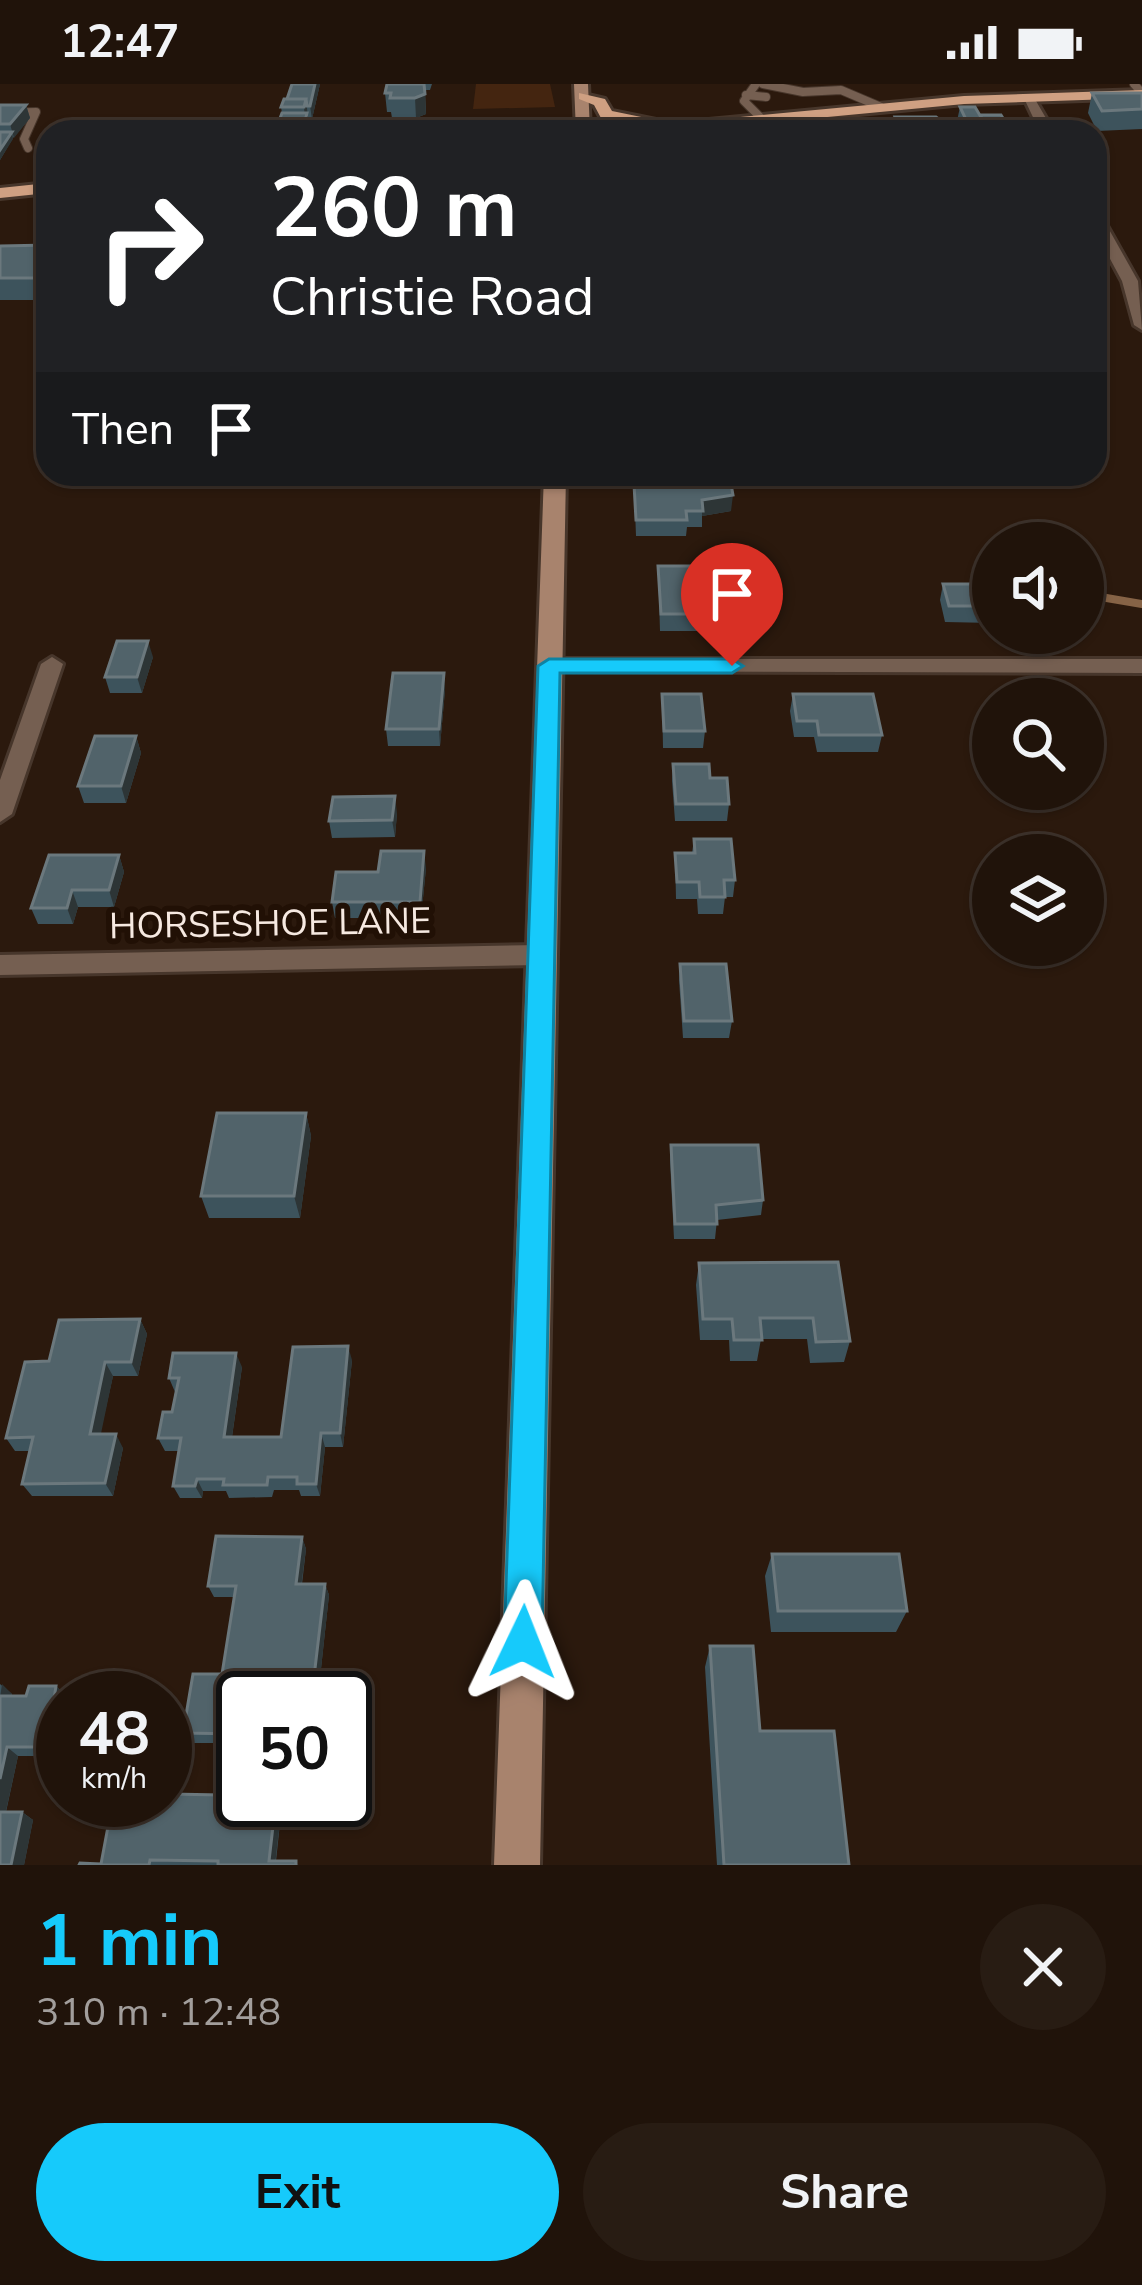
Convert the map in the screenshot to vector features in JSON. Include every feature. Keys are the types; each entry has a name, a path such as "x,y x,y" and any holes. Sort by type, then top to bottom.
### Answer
{"main road":[{"path":"583,90 617,119 697,116 710,120"},
{"path":"745,120 1027,97 1142,93"},
{"path":"0,193 36,189"},
{"path":"517,1865 555,486"}],"street":[{"path":"1027,97 1040,120"},
{"path":"1107,239 1130,281 1142,325"},
{"path":"0,814 52,664"},
{"path":"549,666 1142,666"},
{"name":"HORSESHOE LANE","path":"0,964 541,955"}],"lane":[{"path":"762,118 744,101 760,84 803,92 841,90 881,107"},
{"path":"1134,84 1142,93"},
{"path":"789,98 803,92"},
{"path":"746,95 766,97"},
{"path":"0,112 36,112 24,140 28,148"}],"shaded area":[{"path":"476,84 550,84 555,107 473,109"}],"building":[{"path":"292,84 315,84 310,106 306,99 287,99"},
{"path":"387,84 424,84 425,94 390,98 391,93 385,93"},
{"path":"1092,93 1142,93 1142,109 1102,111"},
{"path":"284,99 306,99 304,107 281,107"},
{"path":"0,105 26,105 10,124 0,124"},
{"path":"960,107 975,107 983,120 966,120"},
{"path":"282,113 307,113 305,120 279,120"},
{"path":"980,115 1001,115 1004,120 983,120"},
{"path":"895,117 940,120 896,120"},
{"path":"0,132 12,132 0,150"},
{"path":"36,245 36,276 0,278 0,246"},
{"path":"634,486 731,486 733,495 702,500 703,511 686,511 687,520 636,520"},
{"path":"658,566 703,566 706,597 717,597 719,614 661,614"},
{"path":"943,584 972,584 972,606 949,606"},
{"path":"117,641 148,641 137,677 105,677"},
{"path":"393,673 444,673 439,729 386,729"},
{"path":"662,694 701,694 705,731 664,731"},
{"path":"793,694 873,694 882,735 819,735 817,721 797,721"},
{"path":"95,736 136,736 121,786 78,786"},
{"path":"673,764 709,764 710,778 727,778 729,804 676,804"},
{"path":"395,796 392,820 329,821 333,797"},
{"path":"694,839 731,839 735,880 724,880 725,897 700,897 699,882 677,882 675,853 695,853"},
{"path":"381,851 424,851 420,902 332,902 336,872 378,872"},
{"path":"49,855 119,855 109,890 72,890 67,908 31,908"},
{"path":"680,964 726,964 732,1021 684,1021"},
{"path":"217,1113 306,1113 294,1196 201,1196"},
{"path":"671,1145 758,1145 763,1200 716,1205 717,1224 675,1224"},
{"path":"838,1262 850,1341 816,1342 813,1318 760,1318 762,1340 734,1340 732,1319 703,1319 699,1263"},
{"path":"140,1319 131,1362 105,1362 90,1434 116,1434 105,1483 22,1484 33,1437 6,1438 25,1362 49,1361 59,1320"},
{"path":"348,1346 340,1433 321,1433 316,1484 297,1484 297,1477 268,1477 267,1485 223,1485 224,1479 197,1479 195,1486 173,1486 181,1438 158,1438 163,1412 172,1412 179,1378 169,1378 173,1353 236,1353 224,1437 281,1437 293,1347"},
{"path":"216,1536 302,1537 296,1584 325,1584 315,1671 222,1671 236,1586 208,1586"},
{"path":"772,1554 899,1554 907,1611 778,1611"},
{"path":"710,1646 753,1646 760,1731 834,1731 849,1865 724,1865"},
{"path":"193,1674 216,1674 216,1734 192,1733"},
{"path":"29,1686 36,1686 36,1747 7,1747 0,1779 0,1696 26,1696"},
{"path":"192,1794 216,1795 216,1827 273,1827 269,1861 296,1861 296,1865 150,1860 149,1865 79,1865 101,1864 108,1827 192,1827"},
{"path":"0,1812 22,1812 11,1865 0,1865"}],"waterway":[{"path":"1104,598 1142,604"}],"route":[{"path":"523,1642 549,666 732,666"}]}
